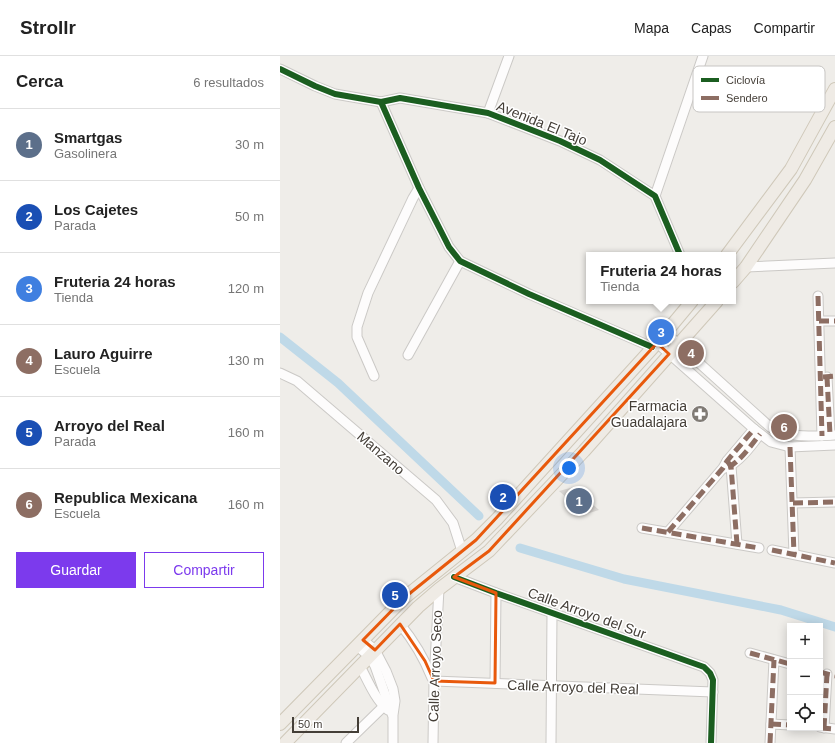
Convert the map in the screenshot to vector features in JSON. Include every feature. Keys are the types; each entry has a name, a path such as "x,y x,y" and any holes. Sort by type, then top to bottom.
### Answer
{"main road":[{"path":"825,107 835,89"},
{"path":"729,252 791,169 822,112"},
{"path":"736,279 746,267 805,180 835,127"},
{"path":"280,724 404,598 476,540 497,519 666,333 690,304"},
{"path":"285,743 400,624 438,588 489,551 584,451 714,304"}],"street":[{"path":"488,113 509,56"},
{"path":"700,66 703,56"},
{"name":"Avenida El Tajo","path":"280,68 315,86 335,94 381,102 400,98 488,113 560,141 596,158 655,196"},
{"path":"679,252 655,196 693,85"},
{"path":"381,102 419,188 449,247 460,260 529,294 655,345 669,354 757,432 771,442 792,447 835,445"},
{"path":"374,376 357,337 357,327 368,293 419,188"},
{"path":"408,355 460,260"},
{"path":"746,267 835,262"},
{"path":"666,333 770,427 778,432 792,436 829,435 828,377 819,322 818,296"},
{"path":"819,322 835,321"},
{"name":"Manzano","path":"280,373 297,381 436,500 453,523 462,551"},
{"path":"668,532 757,432"},
{"path":"792,447 790,472 792,474 794,554"},
{"path":"727,465 737,544"},
{"path":"793,503 835,502"},
{"path":"642,528 759,548"},
{"path":"772,550 835,563"},
{"name":"Calle Arroyo del Sur","path":"454,577 704,667 710,673 713,692"},
{"name":"Calle Arroyo Seco","path":"433,743 438,588"},
{"path":"495,684 496,593"},
{"path":"551,743 552,612"},
{"path":"400,624 414,641 434,681"},
{"path":"360,643 372,653 382,673 393,715 393,743"},
{"path":"750,653 787,663"},
{"path":"770,743 774,660"},
{"path":"360,666 389,704"},
{"path":"823,717 827,674"},
{"name":"Calle Arroyo del Real","path":"434,681 713,692"},
{"path":"711,743 713,692"},
{"path":"346,743 389,704"},
{"path":"771,724 787,725"},
{"path":"823,728 835,729"}],"highlighted area":[{"path":"657,343 669,354 489,551 454,577 496,593 495,683 434,681 425,661 400,624 375,650 363,640 404,598 476,540"}],"building":[{"path":"574,487 599,510 586,514 559,491"}],"waterway":[{"path":"280,337 338,383 479,516"},
{"path":"520,548 624,579 781,610 835,627"}],"marked path":[{"path":"818,296 822,436"},
{"path":"819,321 835,321"},
{"path":"823,377 835,376"},
{"path":"827,377 830,435"},
{"path":"668,532 754,429"},
{"path":"728,467 741,458 760,434"},
{"path":"790,447 794,554"},
{"path":"727,461 731,466 737,544"},
{"path":"793,503 835,502"},
{"path":"642,528 759,548"},
{"path":"772,550 835,563"},
{"path":"750,653 787,663"},
{"path":"770,743 774,660"},
{"path":"823,673 835,676"},
{"path":"824,728 827,674"},
{"path":"771,724 787,725"},
{"path":"823,728 835,729"}],"cycle path":[{"path":"280,69 335,94 381,102 400,98 488,113 560,141 600,160 655,196 679,252"},
{"path":"381,102 419,188 449,247 460,261 529,294 652,347"},
{"path":"454,577 704,667 710,673 713,680 711,743"}],"place":[{"name":"Fruteria 24 horas","path":"661,332"},
{"name":"Lauro Aguirre","path":"691,353"},
{"name":"Farmacia Guadalajara","path":"700,414"},
{"name":"Republica Mexicana","path":"784,427"},
{"name":"Los Cajetes","path":"503,497"},
{"name":"Smartgas","path":"579,501"},
{"name":"Arroyo del Real","path":"395,595"}]}
